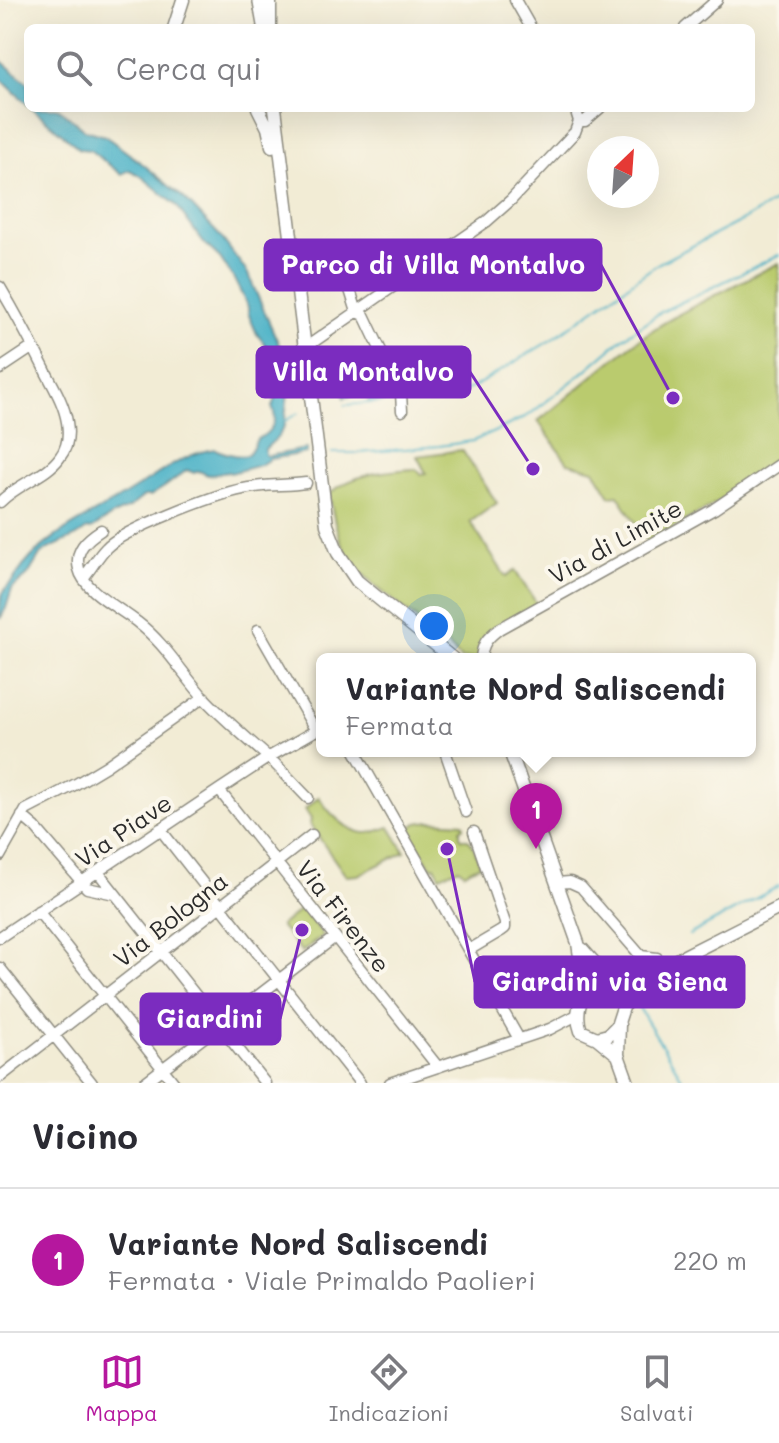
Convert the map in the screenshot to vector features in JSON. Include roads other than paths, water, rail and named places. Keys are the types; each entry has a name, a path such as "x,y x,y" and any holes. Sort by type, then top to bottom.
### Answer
{"main road":[{"path":"175,24 183,0"},
{"path":"266,24 270,0"},
{"path":"260,112 268,128 287,206"},
{"path":"275,112 327,525 338,553 357,581 446,653"},
{"path":"512,757 578,943 585,992"},
{"path":"578,943 589,959 607,974 620,980 635,980 779,908"},
{"path":"597,1038 612,1032 627,999 638,988 779,916"},
{"path":"607,974 592,981 577,1015 581,1031 597,1038 618,1055"},
{"path":"620,980 627,999"},
{"path":"619,1021 618,1055 628,1083"}],"street":[{"path":"515,0 529,24"},
{"path":"690,24 717,0"},
{"path":"312,343 495,215 575,132 579,121 576,112"},
{"path":"579,121 585,121 595,112"},
{"path":"309,260 330,250 339,255 357,312 364,315 401,393 402,411"},
{"path":"0,287 63,406 68,428 67,444 57,461 15,488 0,502"},
{"path":"0,369 33,347"},
{"name":"Via di Limite","path":"482,653 488,637 499,629 714,509 779,465"},
{"path":"83,578 106,547 120,537 172,514 240,489 306,483"},
{"path":"101,530 84,543 78,555 83,578 98,594 138,622 164,646 204,697 308,798"},
{"path":"258,630 316,724"},
{"path":"0,856 26,810 106,766 204,697"},
{"name":"Via Piave","path":"0,937 269,757 316,731"},
{"path":"358,757 519,1039"},
{"path":"447,757 466,812"},
{"name":"Via Firenze","path":"219,790 438,1067"},
{"path":"22,816 87,888 115,894"},
{"path":"160,829 360,1083"},
{"path":"469,950 505,928 474,832"},
{"name":"Via Bologna","path":"0,1077 312,835"},
{"path":"98,872 265,1083"},
{"path":"557,883 570,882 581,887 641,956 657,958 664,967"},
{"path":"38,911 174,1083"},
{"path":"144,1083 335,937"},
{"path":"0,968 92,1083"},
{"path":"390,1083 550,1029 577,1015"},
{"path":"550,1029 581,1031"}],"water":[{"path":"0,60 24,80 24,101 0,78"},
{"path":"37,112 63,112 85,130 105,136 144,165 186,200 220,236 247,272 284,356 289,385 284,426 279,436 265,449 265,455 305,449 307,453 270,459 231,473 208,475 187,470 150,496 144,496 129,508 40,555 28,575 12,589 0,619 5,590 27,561 53,538 192,455 215,449 247,455 257,439 272,426 275,417 272,407 277,379 271,358 257,334 234,279 220,258 203,242 176,205 141,176 130,170 121,174 90,150 80,149"},
{"path":"344,382 374,385 386,396 385,402 368,403 368,391 344,398"}],"waterway":[{"path":"404,401 452,396 474,387 551,340 659,263 779,199"},
{"path":"332,453 439,446 473,441 494,432 529,415 623,338 661,312 779,255"},
{"path":"345,405 398,401"},
{"path":"285,421 298,413"},
{"path":"689,935 779,886"},
{"path":"638,1006 685,1083"}],"place":[{"name":"Parco di Villa Montalvo","path":"673,398"},
{"name":"Villa Montalvo","path":"533,469"},
{"name":"Giardini via Siena","path":"447,849"},
{"name":"Variante Nord Saliscendi","path":"536,849"},
{"name":"Giardini","path":"302,930"}]}
